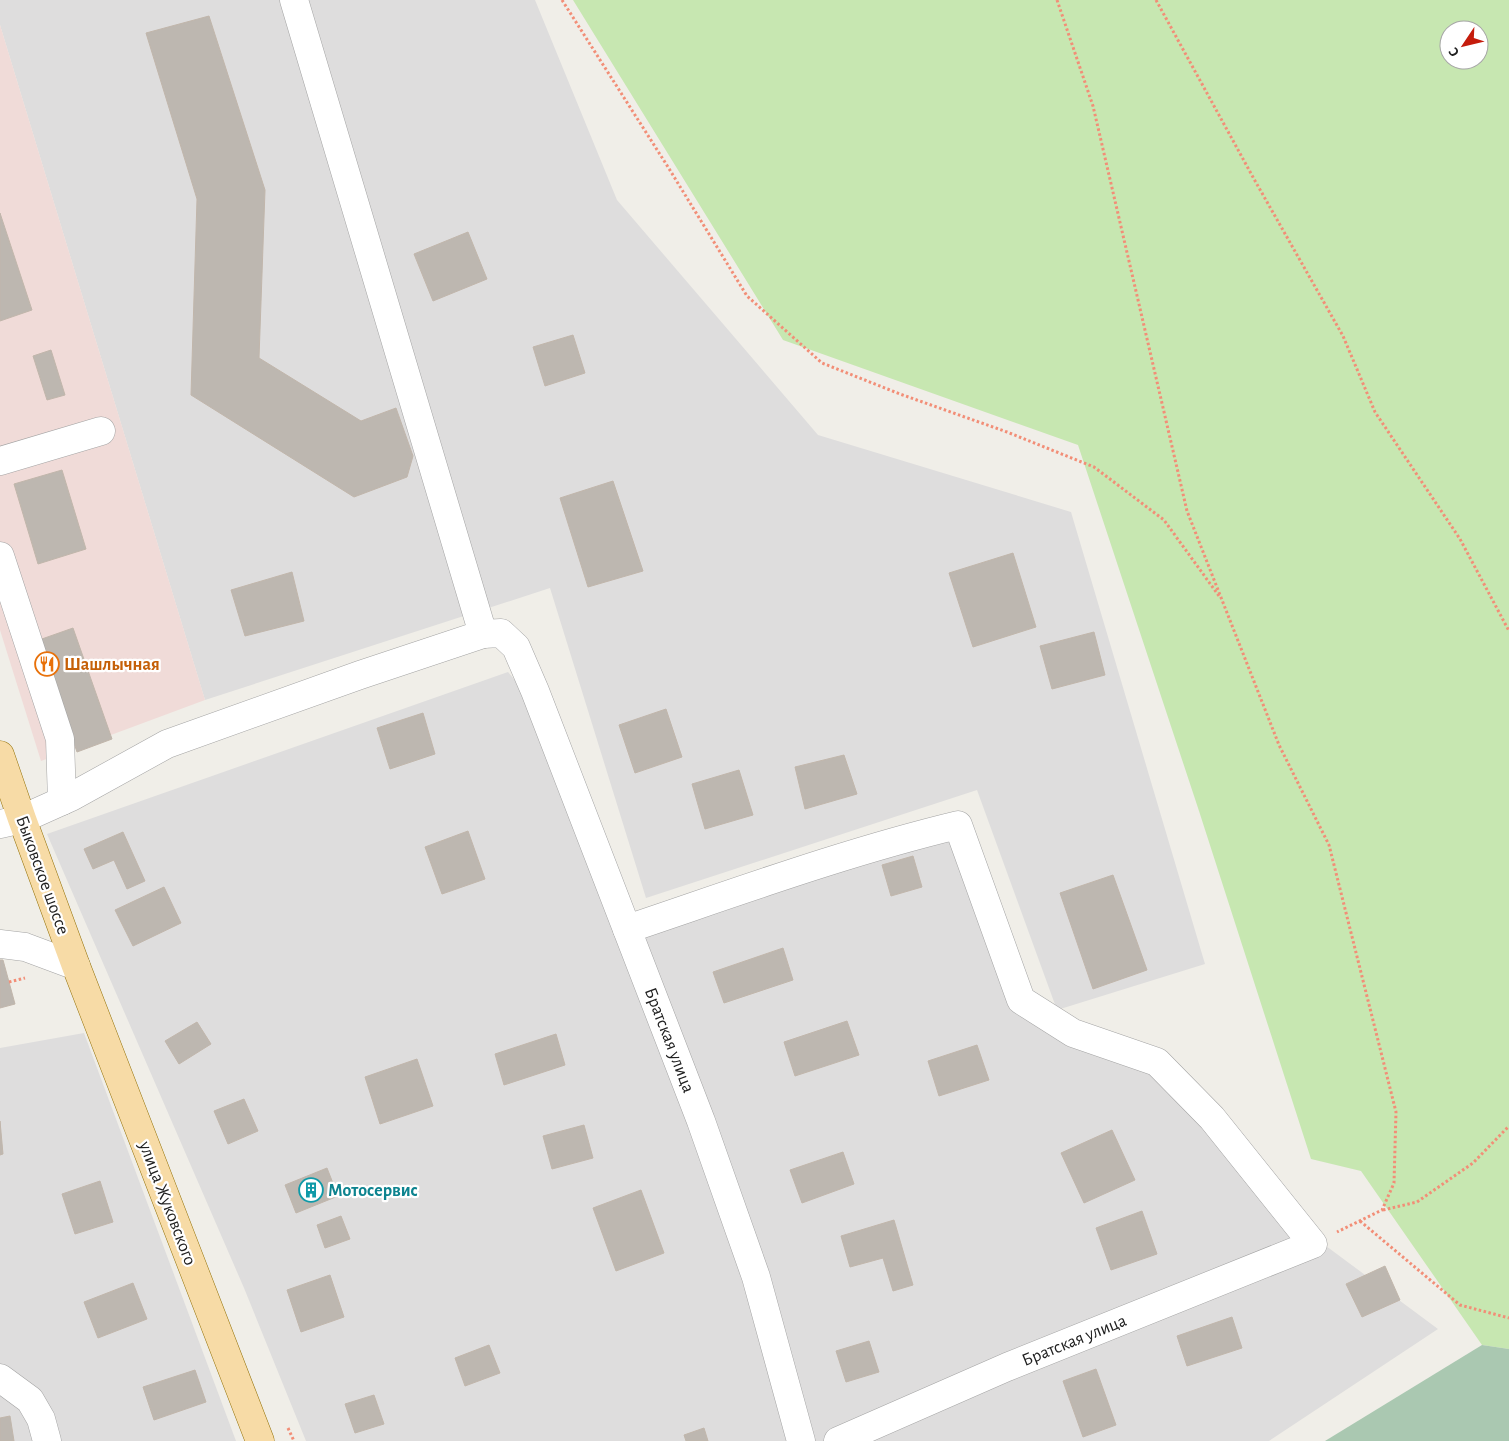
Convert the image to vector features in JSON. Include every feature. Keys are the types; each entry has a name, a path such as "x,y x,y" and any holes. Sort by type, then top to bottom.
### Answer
{"main road":[{"name":"Быковское шоссе","path":"0,755 7,818 76,966"},
{"name":"улица Жуковского","path":"76,966 260,1441"}],"street":[{"path":"7,818 62,801 167,744 483,634 294,0"},
{"path":"0,461 101,431"},
{"path":"0,556 60,739 62,801"},
{"name":"Братская улица","path":"483,634 501,633 516,647 535,691 701,1121 756,1277 801,1441"},
{"path":"627,929 909,837 958,825 1021,1000 1073,1033 1157,1062 1212,1118 1314,1244"},
{"path":"0,944 25,947 76,966"},
{"name":"Братская улица","path":"838,1441 1007,1367 1314,1244"},
{"path":"0,1378 30,1400 41,1419 47,1441"}],"path":[{"path":"562,0 747,296 822,363 900,394 1007,432 1094,467 1164,520 1222,601"},
{"path":"1057,0 1093,106 1187,511 1279,745 1329,845 1396,1112 1394,1183 1382,1210"},
{"path":"1156,0 1254,180 1343,336 1375,412 1460,539 1509,631"},
{"path":"1314,1244 1382,1210 1417,1202 1473,1162 1509,1126"},
{"path":"1360,1221 1460,1305 1509,1318"}],"shaded area":[{"path":"0,0 535,0 617,200 818,435 1071,512 1205,964 1057,1010 977,790 646,898 550,588 205,700 0,25"},
{"path":"0,25 205,700 41,761 0,630"},
{"path":"508,672 525,692 618,936 958,825 1034,1010 1147,1047 1295,1223 1438,1329 1269,1441 306,1441 244,1288 47,834"},
{"path":"84,1033 236,1441 0,1441 0,1048"}],"green space":[{"path":"573,0 1509,0 1509,1349 1482,1345 1361,1171 1311,1159 1078,445 783,340"},
{"path":"1482,1345 1509,1349 1509,1441 1325,1441"}],"building":[{"path":"209,16 265,190 259,358 361,421 396,408 413,456 407,477 354,497 191,395 197,199 146,33"},
{"path":"0,213 32,310 0,321"},
{"path":"468,232 487,279 433,301 414,254"},
{"path":"573,335 585,373 545,386 533,347"},
{"path":"51,350 65,395 47,400 33,356"},
{"path":"62,470 86,549 38,564 14,484"},
{"path":"613,481 643,571 588,587 560,498"},
{"path":"1013,553 1036,627 973,647 949,573"},
{"path":"292,572 304,621 245,636 231,590"},
{"path":"73,628 112,739 77,752 39,640"},
{"path":"1094,632 1105,675 1052,689 1040,646"},
{"path":"666,709 682,757 635,773 619,725"},
{"path":"423,713 435,754 390,769 377,728"},
{"path":"844,755 857,794 805,809 795,767"},
{"path":"739,770 753,815 705,829 692,784"},
{"path":"468,831 485,879 442,894 425,847"},
{"path":"123,832 145,881 127,889 114,860 93,869 84,849"},
{"path":"913,856 922,887 891,896 882,865"},
{"path":"1113,875 1147,970 1093,989 1060,893"},
{"path":"164,887 181,923 133,946 115,910"},
{"path":"783,948 793,980 724,1003 713,972"},
{"path":"0,960 3,960 15,1004 0,1008"},
{"path":"847,1021 859,1055 795,1076 784,1042"},
{"path":"197,1022 211,1044 179,1064 165,1041"},
{"path":"556,1034 565,1065 504,1085 495,1054"},
{"path":"977,1045 989,1080 939,1096 928,1061"},
{"path":"417,1059 433,1106 380,1124 365,1077"},
{"path":"244,1099 258,1131 228,1144 214,1111"},
{"path":"0,1121 3,1154 0,1155"},
{"path":"584,1125 593,1158 552,1169 543,1136"},
{"path":"1112,1130 1135,1180 1084,1203 1061,1153"},
{"path":"843,1152 854,1184 802,1203 790,1170"},
{"name":"Мотосервис","path":"327,1168 338,1196 296,1213 285,1185"},
{"path":"100,1181 113,1222 75,1234 62,1194"},
{"path":"641,1190 664,1253 616,1271 593,1208"},
{"path":"1142,1211 1157,1254 1111,1270 1096,1228"},
{"path":"341,1216 350,1239 325,1248 317,1225"},
{"path":"894,1220 913,1285 893,1291 883,1258 850,1267 841,1236"},
{"path":"1385,1266 1400,1300 1362,1317 1346,1284"},
{"path":"330,1275 344,1317 301,1332 287,1290"},
{"path":"133,1283 147,1319 98,1338 84,1302"},
{"path":"1232,1317 1242,1348 1187,1366 1177,1336"},
{"path":"869,1341 879,1372 846,1382 836,1351"},
{"path":"489,1345 500,1373 465,1386 455,1358"},
{"path":"1096,1369 1116,1425 1083,1437 1063,1381"},
{"path":"195,1370 206,1402 154,1420 143,1387"},
{"path":"374,1395 384,1424 355,1433 345,1404"},
{"path":"10,1416 14,1441 0,1441 0,1418"},
{"path":"704,1428 708,1441 686,1441 684,1435"}],"place":[{"name":"Шашлычная","path":"47,664"},
{"name":"Мотосервис","path":"311,1190"}]}
